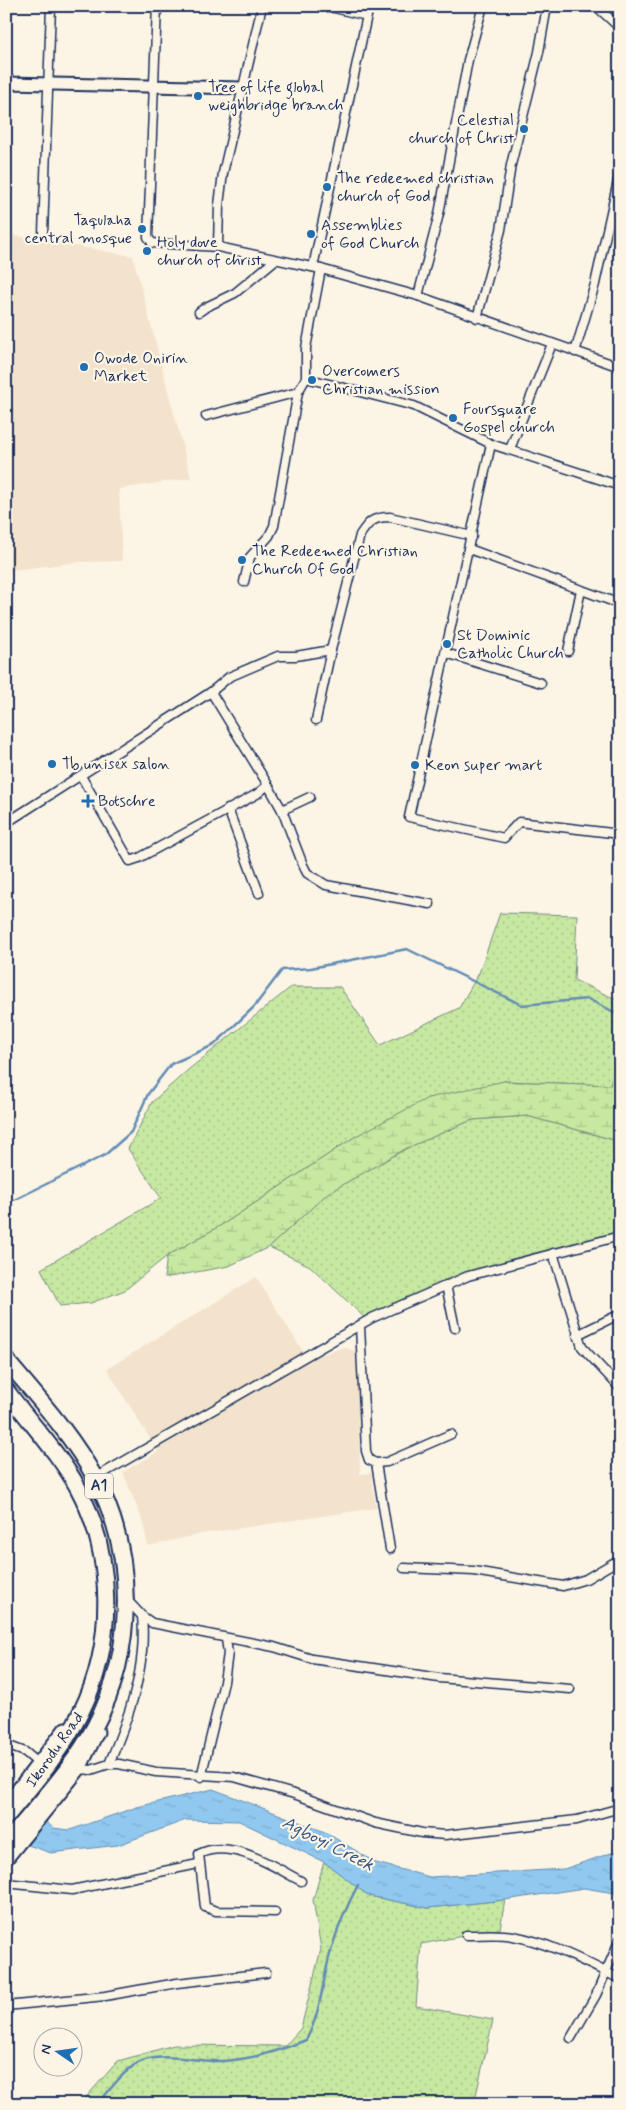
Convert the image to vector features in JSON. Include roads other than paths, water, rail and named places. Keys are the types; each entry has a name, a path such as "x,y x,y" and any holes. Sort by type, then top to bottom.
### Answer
{"highway":[{"name":"Ikorodu Road","path":"6,1349 95,1478 114,1526 121,1552 126,1598 123,1639 109,1694 96,1726 47,1801 7,1854"},
{"name":"Ikorodu Road","path":"6,1360 54,1417"},
{"name":"Ikorodu Road","path":"6,1390 33,1428"},
{"name":"Ikorodu Road","path":"6,1396 68,1471 88,1510 96,1534 106,1600 98,1661 92,1687 81,1712 64,1742 27,1785 6,1817"}],"street":[{"path":"43,234 51,6"},
{"path":"158,6 148,237 152,243 218,248 274,261 317,268 418,296 620,367"},
{"path":"218,248 219,205 224,173 262,6"},
{"path":"326,6 367,16"},
{"path":"244,582 250,557 269,536 274,526 298,392 306,378 306,348 317,268 370,6"},
{"path":"418,296 437,224 468,60 483,6"},
{"path":"477,318 501,230 511,165 539,52 547,6"},
{"path":"596,6 620,28"},
{"path":"6,83 155,88 242,88"},
{"path":"575,352 595,284 620,172"},
{"path":"199,312 235,294 274,261"},
{"path":"510,449 552,344"},
{"path":"306,378 414,406 491,444 620,486"},
{"path":"206,416 298,392"},
{"path":"491,444 409,818 504,838 519,822 620,834"},
{"path":"316,720 331,650 360,534 370,521 377,517 390,517 472,536"},
{"path":"469,549 620,604"},
{"path":"568,651 582,590"},
{"path":"8,819 81,776 211,692 229,677 278,656 296,656 331,650"},
{"path":"446,653 540,683"},
{"path":"211,692 282,810 303,866 314,878 326,885 430,904"},
{"path":"81,776 130,861 139,858 257,794 268,785"},
{"path":"282,810 310,797"},
{"path":"228,809 260,892"},
{"path":"95,1478 372,1318 468,1276 620,1236"},
{"path":"553,1253 577,1335 589,1357 620,1388"},
{"path":"446,1285 454,1328"},
{"path":"577,1335 620,1314"},
{"path":"360,1326 368,1460 376,1463 387,1462 451,1434"},
{"path":"376,1463 390,1549"},
{"path":"404,1568 474,1571 563,1586 586,1579 620,1559"},
{"path":"126,1598 142,1616 152,1623 274,1647 312,1659 439,1678 570,1689"},
{"path":"109,1764 124,1729 142,1661 142,1616"},
{"name":"Ikorodu Road","path":"47,1801 80,1769 92,1748 113,1696 120,1670 123,1639"},
{"path":"201,1777 207,1743 224,1682 228,1653 226,1639"},
{"name":"Ikorodu Road","path":"6,1804 27,1785 38,1763 75,1714 98,1661"},
{"path":"6,1745 25,1752 38,1763"},
{"path":"80,1769 91,1770 109,1764 201,1777 234,1777 294,1794 374,1823 430,1834 445,1835 577,1820 620,1808"},
{"path":"275,1912 208,1910 204,1903 197,1857 201,1853 218,1850 240,1852 302,1880"},
{"path":"6,1883 72,1890 198,1864"},
{"path":"466,1935 512,1936 537,1942 577,1958 620,1979"},
{"path":"571,2038 596,1995 604,1972 620,1939"},
{"path":"6,2006 105,1996 177,1983 266,1973"}],"water":[{"name":"Agboyi Creek","path":"6,1785 53,1828 70,1830 137,1807 213,1789 325,1832 376,1863 430,1877 564,1869 620,1850 620,1894 584,1888 505,1900 428,1908 369,1896 324,1862 239,1821 186,1820 118,1845 51,1853 28,1845 6,1833"}],"waterway":[{"path":"6,1204 105,1155 131,1132 148,1094 171,1064 214,1045 254,1007 282,970 311,968 407,949 522,1005 588,999 620,1015"},
{"path":"98,2104 124,2074 136,2064 151,2058 212,2061 244,2059 286,2048 306,2040 318,2009 327,1965 336,1936 358,1885"}],"place":[{"name":"Tree of life global weighbridge branch","path":"198,96"},
{"name":"Celestial church of Christ","path":"524,129"},
{"name":"The redeemed christian church of God","path":"327,187"},
{"name":"Taqulaha central mosque","path":"142,229"},
{"name":"Assemblies of God Church","path":"311,234"},
{"name":"Holy dove church of christ","path":"147,251"},
{"name":"Owode Onirin Market","path":"84,367"},
{"name":"Overcomers Christian mission","path":"312,380"},
{"name":"Foursquare Gospel church","path":"453,418"},
{"name":"The Redeemed Christian Church Of God","path":"242,560"},
{"name":"St Dominic Catholic Church","path":"447,644"},
{"name":"Tb unisex salon","path":"52,764"},
{"name":"Keon super mart","path":"415,765"},
{"name":"Botschre","path":"88,801"}]}
